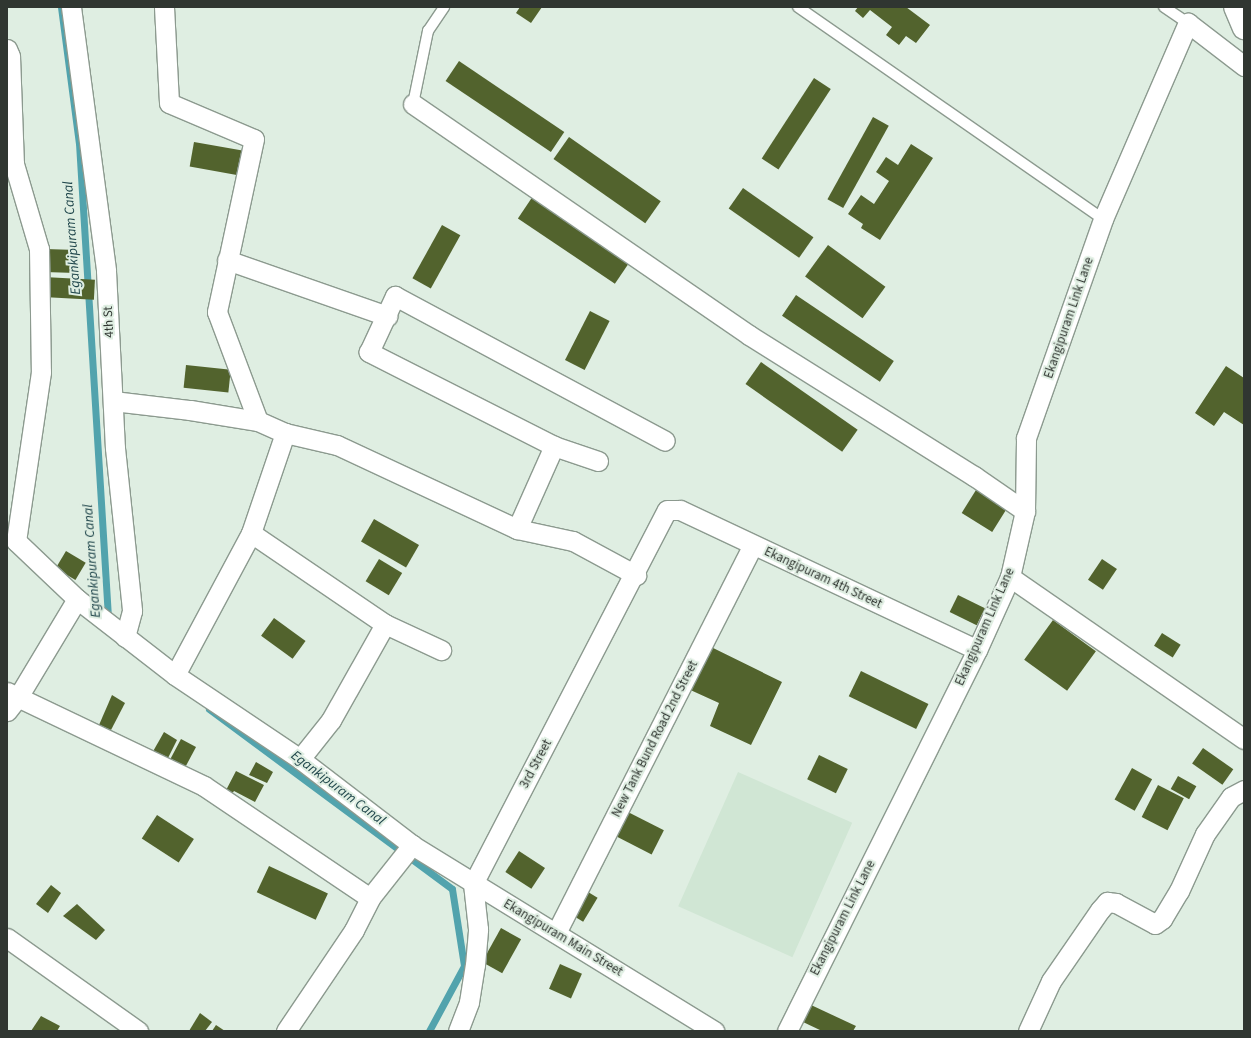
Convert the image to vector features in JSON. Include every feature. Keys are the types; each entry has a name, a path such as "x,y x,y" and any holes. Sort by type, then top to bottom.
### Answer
{"street":[{"name":"4th St","path":"71,7 106,271 113,401 132,611 121,633"},
{"path":"164,7 169,103 254,139 217,312 258,421"},
{"path":"1235,7 1244,28"},
{"path":"1188,23 1244,66"},
{"name":"Ekangipuram Link Lane","path":"787,1031 977,650 1010,577 1025,511 1026,438 1103,219 1188,23"},
{"path":"7,49 10,56 11,164 38,249 41,372 15,496"},
{"path":"413,104 749,335 974,476 1025,511"},
{"path":"227,260 387,316"},
{"path":"598,461 554,446 369,352 395,296 665,441"},
{"path":"113,401 258,421 285,432 337,445 517,529 573,542 636,575"},
{"path":"174,675 251,533 285,432"},
{"path":"517,529 554,446"},
{"name":"Ekangipuram Main Street","path":"15,496 16,541 77,599 174,675 300,759 412,845 473,884 556,933 714,1031"},
{"name":"Ekangipuram 4th Street","path":"667,510 680,510 977,650"},
{"name":"3rd Street","path":"473,884 636,575 667,510"},
{"path":"251,533 385,624 441,650"},
{"name":"New Tank Bund Road 2nd Street","path":"556,933 754,545"},
{"path":"1010,577 1244,739"},
{"path":"77,599 11,700 204,786 370,898"},
{"path":"300,759 331,720 385,624"},
{"path":"1028,1031 1052,981 1107,902 1116,903 1155,924 1162,919 1179,891 1206,834 1231,797 1244,790"},
{"path":"286,1031 354,930 370,898 412,845"},
{"path":"458,1031 469,1002 475,965 478,929 473,884"},
{"path":"7,938 138,1031"}],"lane":[{"path":"413,104 428,31 444,7"},
{"path":"798,7 1103,219"},
{"path":"1164,7 1188,23"}],"shaded area":[{"path":"738,772 852,823 792,957 678,906"}],"building":[{"path":"520,7 542,7 531,23 516,13"},
{"path":"858,7 906,7 930,25 916,43 906,36 899,45 886,35 892,27 870,10 863,18 855,11"},
{"path":"459,61 564,132 551,152 446,81"},
{"path":"814,78 831,89 778,169 762,159"},
{"path":"873,117 889,126 843,208 827,199"},
{"path":"569,137 661,201 645,223 554,159"},
{"path":"194,142 245,151 241,176 190,167"},
{"path":"911,144 933,158 880,240 861,228 863,224 848,214 861,195 874,204 889,181 876,172 886,157 898,165"},
{"path":"743,188 813,237 799,258 729,208"},
{"path":"533,196 630,261 615,284 518,218"},
{"path":"442,225 460,235 431,289 412,278"},
{"path":"828,245 885,287 863,318 805,277"},
{"path":"45,249 77,250 76,273 44,272"},
{"path":"44,277 95,280 94,300 43,297"},
{"path":"796,295 894,361 880,382 782,316"},
{"path":"590,311 610,321 585,370 565,360"},
{"path":"761,362 858,430 842,452 746,384"},
{"path":"186,365 231,370 228,393 184,388"},
{"path":"1226,366 1244,378 1244,425 1224,412 1214,426 1195,413"},
{"path":"976,490 1007,509 992,532 962,513"},
{"path":"374,519 419,545 406,568 361,542"},
{"path":"66,551 86,563 75,580 56,568"},
{"path":"379,559 402,573 389,595 366,581"},
{"path":"1102,559 1117,569 1103,590 1088,580"},
{"path":"958,595 985,608 977,625 950,612"},
{"path":"274,618 306,641 293,659 261,636"},
{"path":"1053,620 1096,651 1067,691 1024,660"},
{"path":"1162,633 1181,645 1173,657 1154,646"},
{"path":"707,645 782,682 751,745 710,726 719,703 686,688"},
{"path":"861,671 928,704 916,729 849,696"},
{"path":"112,695 125,703 111,730 99,725"},
{"path":"164,732 177,740 166,762 151,755"},
{"path":"181,739 196,747 182,773 167,765"},
{"path":"1203,748 1233,769 1222,785 1192,764"},
{"path":"819,755 848,769 836,793 807,779"},
{"path":"256,762 273,772 267,783 249,775"},
{"path":"1132,768 1152,779 1135,811 1115,799"},
{"path":"236,771 264,785 255,802 234,791 228,799 223,796"},
{"path":"1178,776 1196,786 1189,799 1171,789"},
{"path":"1158,785 1184,798 1167,830 1142,817"},
{"path":"622,809 664,830 652,854 610,833"},
{"path":"157,815 194,839 179,862 142,838"},
{"path":"519,851 545,868 531,889 505,872"},
{"path":"269,866 328,893 316,920 257,892"},
{"path":"51,885 61,893 48,913 36,904"},
{"path":"583,889 598,898 583,922 569,913"},
{"path":"77,904 105,930 96,940 63,916"},
{"path":"501,928 521,939 502,973 482,962"},
{"path":"560,964 582,974 571,998 549,989"},
{"path":"811,1005 856,1026 853,1031 822,1031 803,1022"},
{"path":"200,1013 212,1022 205,1031 189,1031"},
{"path":"41,1016 60,1026 57,1031 31,1031"},
{"path":"216,1025 225,1031 212,1031"}],"waterway":[{"name":"Egankipuram Canal","path":"61,7 79,143 108,620"},
{"name":"Egankipuram Canal","path":"209,709 452,889 464,966 429,1031"}]}
